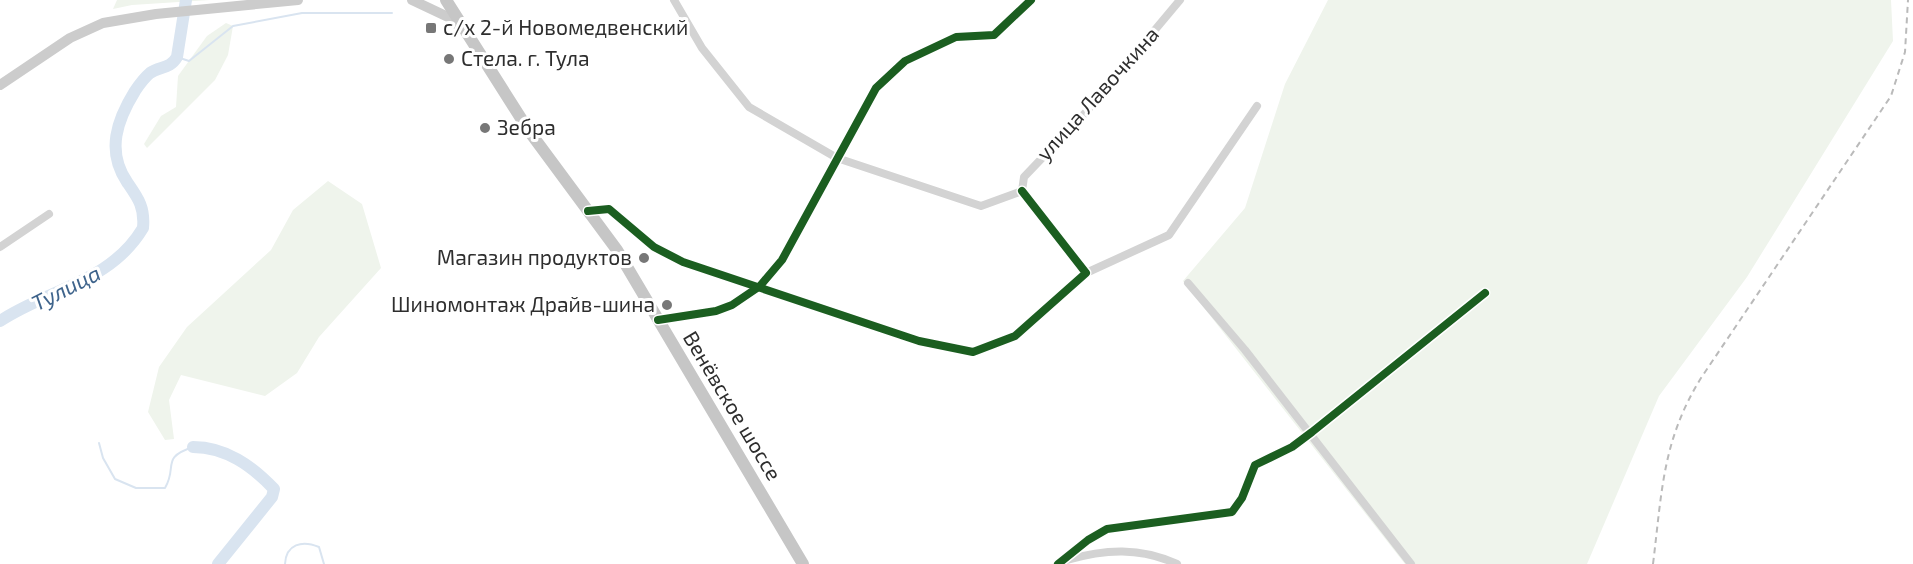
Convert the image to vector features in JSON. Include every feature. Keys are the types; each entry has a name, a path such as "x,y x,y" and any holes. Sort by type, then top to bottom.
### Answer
{"main road":[{"path":"0,85 50,50 86,30 121,19 298,0"},
{"path":"413,0 448,17 471,39"},
{"name":"Венёвское шоссе","path":"446,0 528,131 616,250 803,564"}],"street":[{"path":"674,0 702,48 749,106 837,158 981,206 1022,191 1086,273"},
{"path":"658,320 716,311 732,305 759,286 782,260 876,88 905,61 956,37 994,34 1031,0"},
{"name":"улица Лавочкина","path":"1022,191 1024,177 1087,111 1180,0"},
{"path":"588,211 609,209 654,247 683,262 920,341 973,352 1015,336 1086,273 1169,235 1257,106"},
{"path":"0,247 49,214"},
{"path":"1188,283 1245,350 1411,564"},
{"path":"1060,562 1088,540 1107,529 1232,513 1242,498 1255,465 1292,447 1310,434 1485,293"},
{"path":"1060,562 1130,550 1146,552 1177,564"}],"shaded area":[{"path":"117,0 210,0 132,5 113,9"},
{"path":"1328,0 1891,0 1893,41 1747,277 1659,396 1587,564 1405,564 1183,281 1245,208 1285,84"},
{"path":"226,23 233,26 228,55 215,80 147,148 144,144 161,116 176,107 178,76 207,36"},
{"path":"328,181 362,204 381,268 319,337 297,373 265,396 181,375 169,400 174,439 165,440 148,412 159,367 187,327 271,250 293,210"}],"waterway":[{"name":"Тулица","path":"0,321 96,273 114,261 143,228 140,203 117,159 116,136 123,113 140,84 150,73 168,65 177,57 186,0"},
{"path":"177,57 189,61 233,26 302,13 392,13"},
{"path":"99,443 103,458 115,479 136,488 165,488 173,459 193,447"},
{"path":"193,447 216,450 238,459 274,489 272,497 218,564"},
{"path":"285,564 288,552 301,544 319,547 324,564"}],"railway":[{"path":"1653,564 1666,468 1678,424 1688,401 1701,378 1891,96 1905,52 1908,0"}],"cycle path":[{"path":"658,320 716,311 732,305 760,286 782,260 876,88 905,61 956,37 994,35 1031,0"},
{"path":"588,211 609,209 654,247 683,262 919,341 973,352 1015,336 1086,273 1022,191"},
{"path":"1058,564 1088,540 1107,529 1232,512 1242,498 1255,465 1292,447 1485,293"}],"place":[{"name":"с/х 2-й Новомедвенский","path":"431,28"},
{"name":"Стела. г. Тула","path":"449,59"},
{"name":"Зебра","path":"485,128"},
{"name":"Магазин продуктов","path":"644,258"},
{"name":"Шиномонтаж Драйв-шина","path":"667,305"}]}
